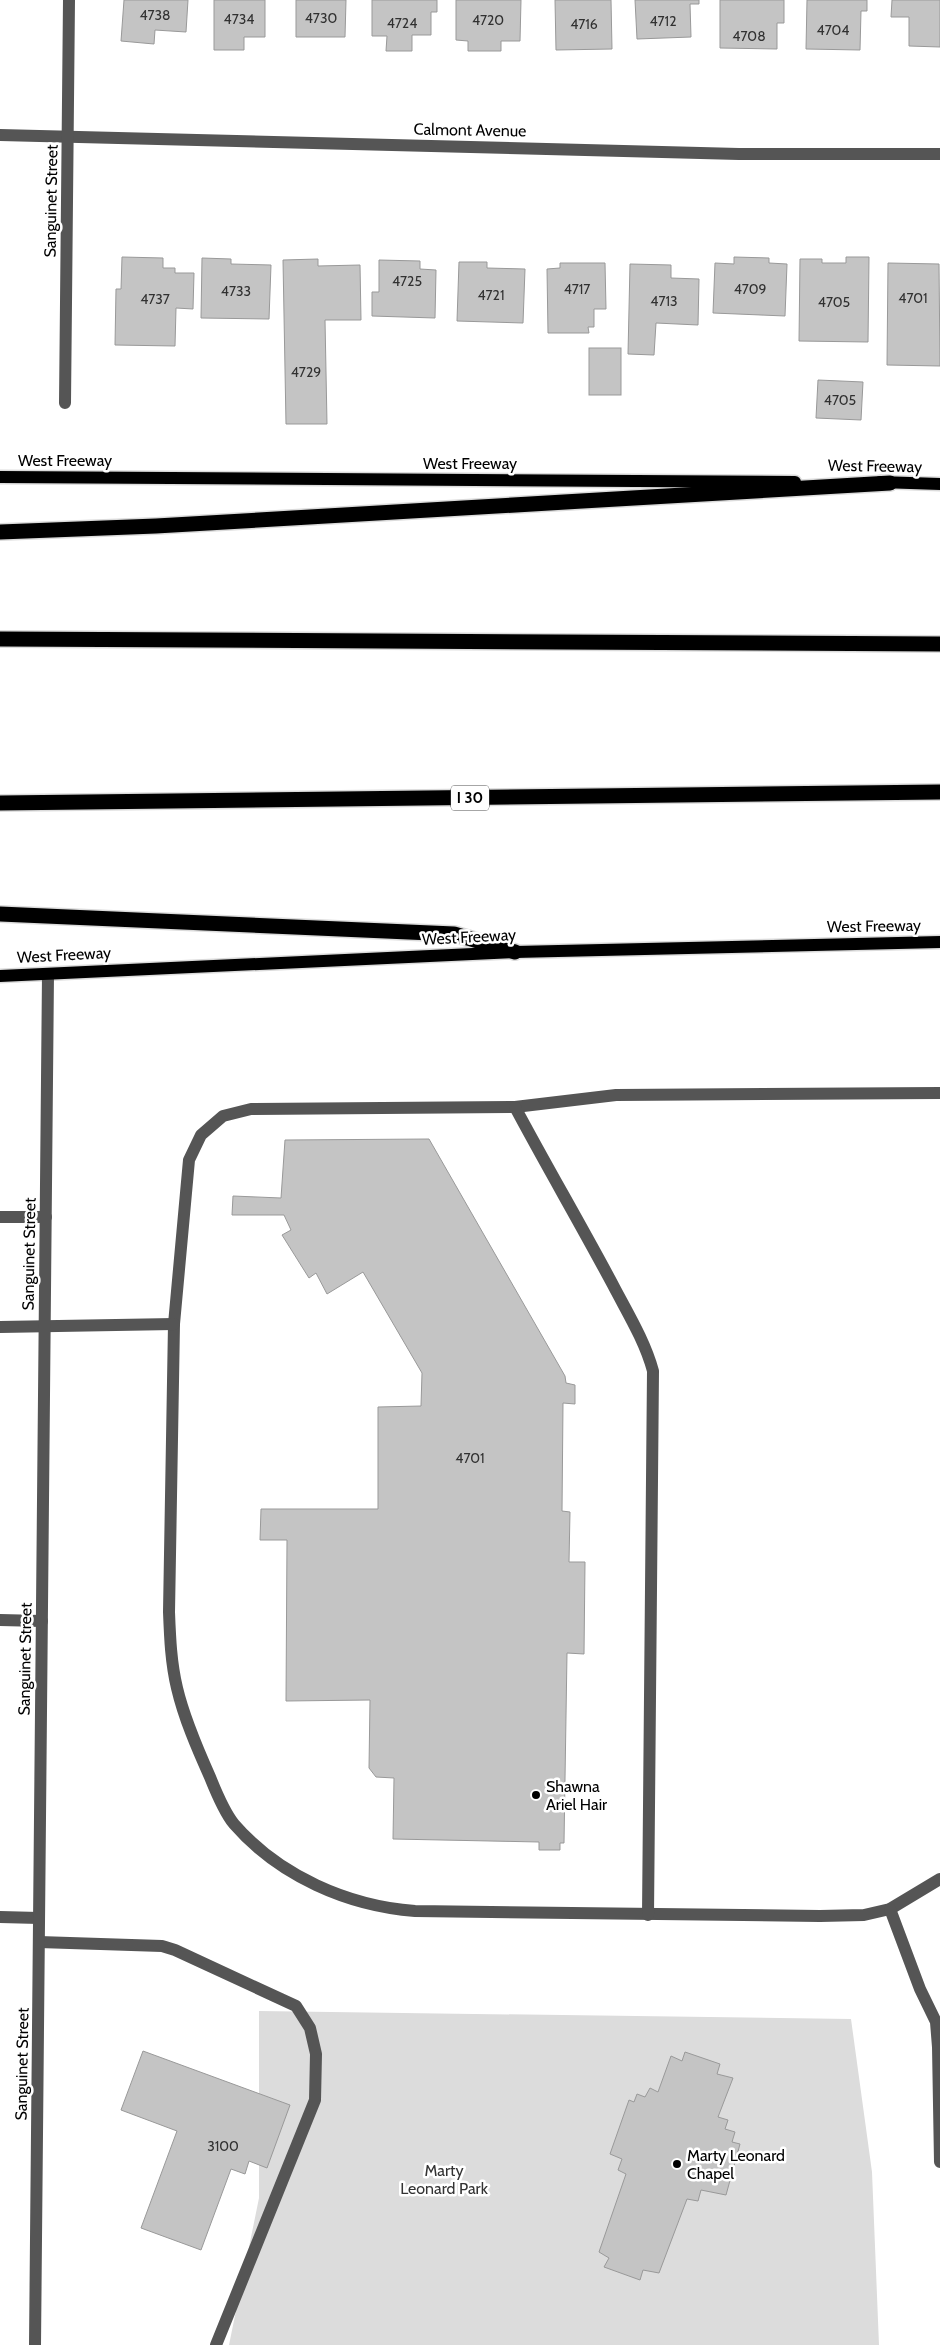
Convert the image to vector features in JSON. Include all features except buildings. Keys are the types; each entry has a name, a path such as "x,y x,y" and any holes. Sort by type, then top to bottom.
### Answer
{"highway":[{"path":"0,532 156,526 890,482"},
{"path":"0,639 940,644"},
{"name":"I 30","path":"0,804 940,792"},
{"path":"0,914 454,934 515,952"}],"main road":[{"name":"West Freeway","path":"0,477 890,482 940,484"},
{"name":"West Freeway","path":"0,976 515,952 940,942"}],"street":[{"name":"Sanguinet Street","path":"65,403 69,0"},
{"name":"Calmont Avenue","path":"0,135 739,154 940,154"},
{"name":"Sanguinet Street","path":"35,2345 48,974"},
{"path":"940,1093 616,1095 515,1107 251,1109 223,1116 201,1136 189,1160 174,1324 169,1612 171,1652 177,1688 189,1726 216,1793 234,1823 260,1848 287,1868 322,1888 357,1902 388,1909 415,1911 820,1916 864,1914 890,1909 940,1879"},
{"path":"515,1107 566,1197 621,1301 649,1356 653,1372 648,1915"},
{"path":"0,1217 46,1217"},
{"path":"0,1327 44,1328 174,1324"},
{"path":"0,1620 42,1620"},
{"path":"890,1909 920,1989 936,2022 940,2162"},
{"path":"0,1917 39,1918"},
{"path":"39,1942 162,1946 175,1950 296,2006 310,2028 316,2054 315,2100 216,2345"}],"green space":[{"name":"Marty Leonard Park","path":"259,2011 851,2019 872,2172 879,2345 229,2345 259,2198"}],"place":[{"name":"Shawna Ariel Hair","path":"536,1795"},
{"name":"Marty Leonard Chapel","path":"677,2164"}]}
